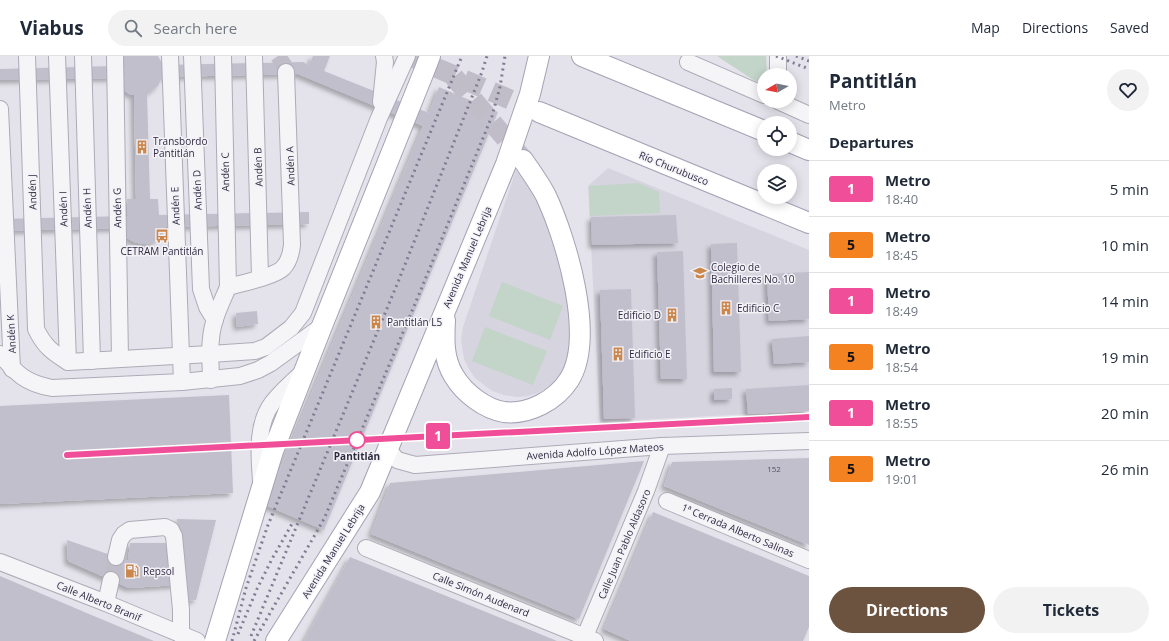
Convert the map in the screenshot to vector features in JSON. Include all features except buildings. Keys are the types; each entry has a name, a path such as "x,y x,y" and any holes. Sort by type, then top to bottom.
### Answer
{"main road":[{"path":"215,641 273,451 430,56"},
{"name":"Avenida Manuel Lebrija","path":"276,641 370,492 506,164 530,94 539,56"},
{"path":"582,56 757,128"},
{"name":"Río Churubusco","path":"539,112 809,223"},
{"path":"797,145 809,150"},
{"path":"446,306 444,345 450,368 461,387 486,406 504,412 523,412 539,406 554,396 569,380 576,365 580,348 580,318 575,288 562,240 545,196 524,160"}],"street":[{"name":"Andén J","path":"27,56 36,329 42,341 52,352 68,362"},
{"name":"Andén I","path":"57,56 68,362"},
{"name":"Andén H","path":"83,56 92,361"},
{"name":"Andén G","path":"114,56 120,359"},
{"name":"Andén E","path":"170,56 182,382"},
{"name":"Andén D","path":"192,56 201,289 215,320"},
{"name":"Andén C","path":"223,56 228,287"},
{"name":"Andén B","path":"254,56 260,278"},
{"path":"380,118 385,62 384,56"},
{"path":"68,362 255,351 266,347 291,328 302,313 380,118 407,56"},
{"path":"778,56 778,68"},
{"path":"688,62 757,92"},
{"name":"Andén A","path":"260,278 283,269 290,259 292,245 286,72"},
{"name":"Andén K","path":"0,108 12,369"},
{"path":"794,108 809,115"},
{"path":"211,380 210,338 215,320 228,287 260,278"},
{"path":"0,354 12,369 23,378 37,385 52,388 211,380 240,376 258,370 288,352 322,326"},
{"name":"Avenida Adolfo López Mateos","path":"387,448 397,460 415,465 662,446 809,441"},
{"name":"Calle Juan Pablo Aldasoro","path":"588,640 662,446"},
{"name":"1ª Cerrada Alberto Salinas","path":"667,500 809,560"},
{"path":"116,557 120,540 124,534 130,530 165,527 171,530 174,536 181,610 181,635"},
{"name":"Calle Simón Audenard","path":"366,548 588,640"},
{"name":"Calle Alberto Branif","path":"0,562 106,603 197,641"},
{"path":"106,603 111,580"}],"shaded area":[{"name":"Colegio de Bachilleres No. 10","path":"608,168 809,250 809,411 600,422 588,186"},
{"path":"516,170 539,202 562,265 574,324 572,349 564,371 553,384 538,393 517,397 492,391 475,378 464,359 461,339 463,327"}],"green space":[{"path":"717,56 766,56 767,68 757,68 757,82"},
{"path":"639,183 659,192 660,213 590,216 589,186"},
{"path":"502,282 563,306 550,340 489,316"},
{"path":"485,327 547,351 533,385 472,361"}],"tunnel":[{"path":"278,56 284,65 286,72"},
{"path":"409,56 539,112"},
{"path":"454,77 522,158"},
{"path":"111,580 116,557"}],"railway":[{"path":"232,641 246,588 268,525 462,56"},
{"path":"251,636 398,282 482,72 487,56"},
{"path":"254,641 324,519 420,292 492,116 500,87 505,56"},
{"path":"776,56 809,69"},
{"path":"796,56 809,61"},
{"path":"238,634 257,589 292,524"}],"metro line":[{"name":"1","path":"67,455 809,417"}],"place":[{"name":"Transbordo Pantitlán","path":"142,147"},
{"name":"CETRAM Pantitlán","path":"162,236"},
{"name":"Colegio de Bachilleres No. 10","path":"700,273"},
{"name":"Edificio C","path":"726,308"},
{"name":"Edificio D","path":"672,315"},
{"name":"Pantitlán L5","path":"376,322"},
{"name":"Edificio E","path":"618,354"},
{"name":"Pantitlán","path":"357,440"},
{"name":"Repsol","path":"132,571"}]}
